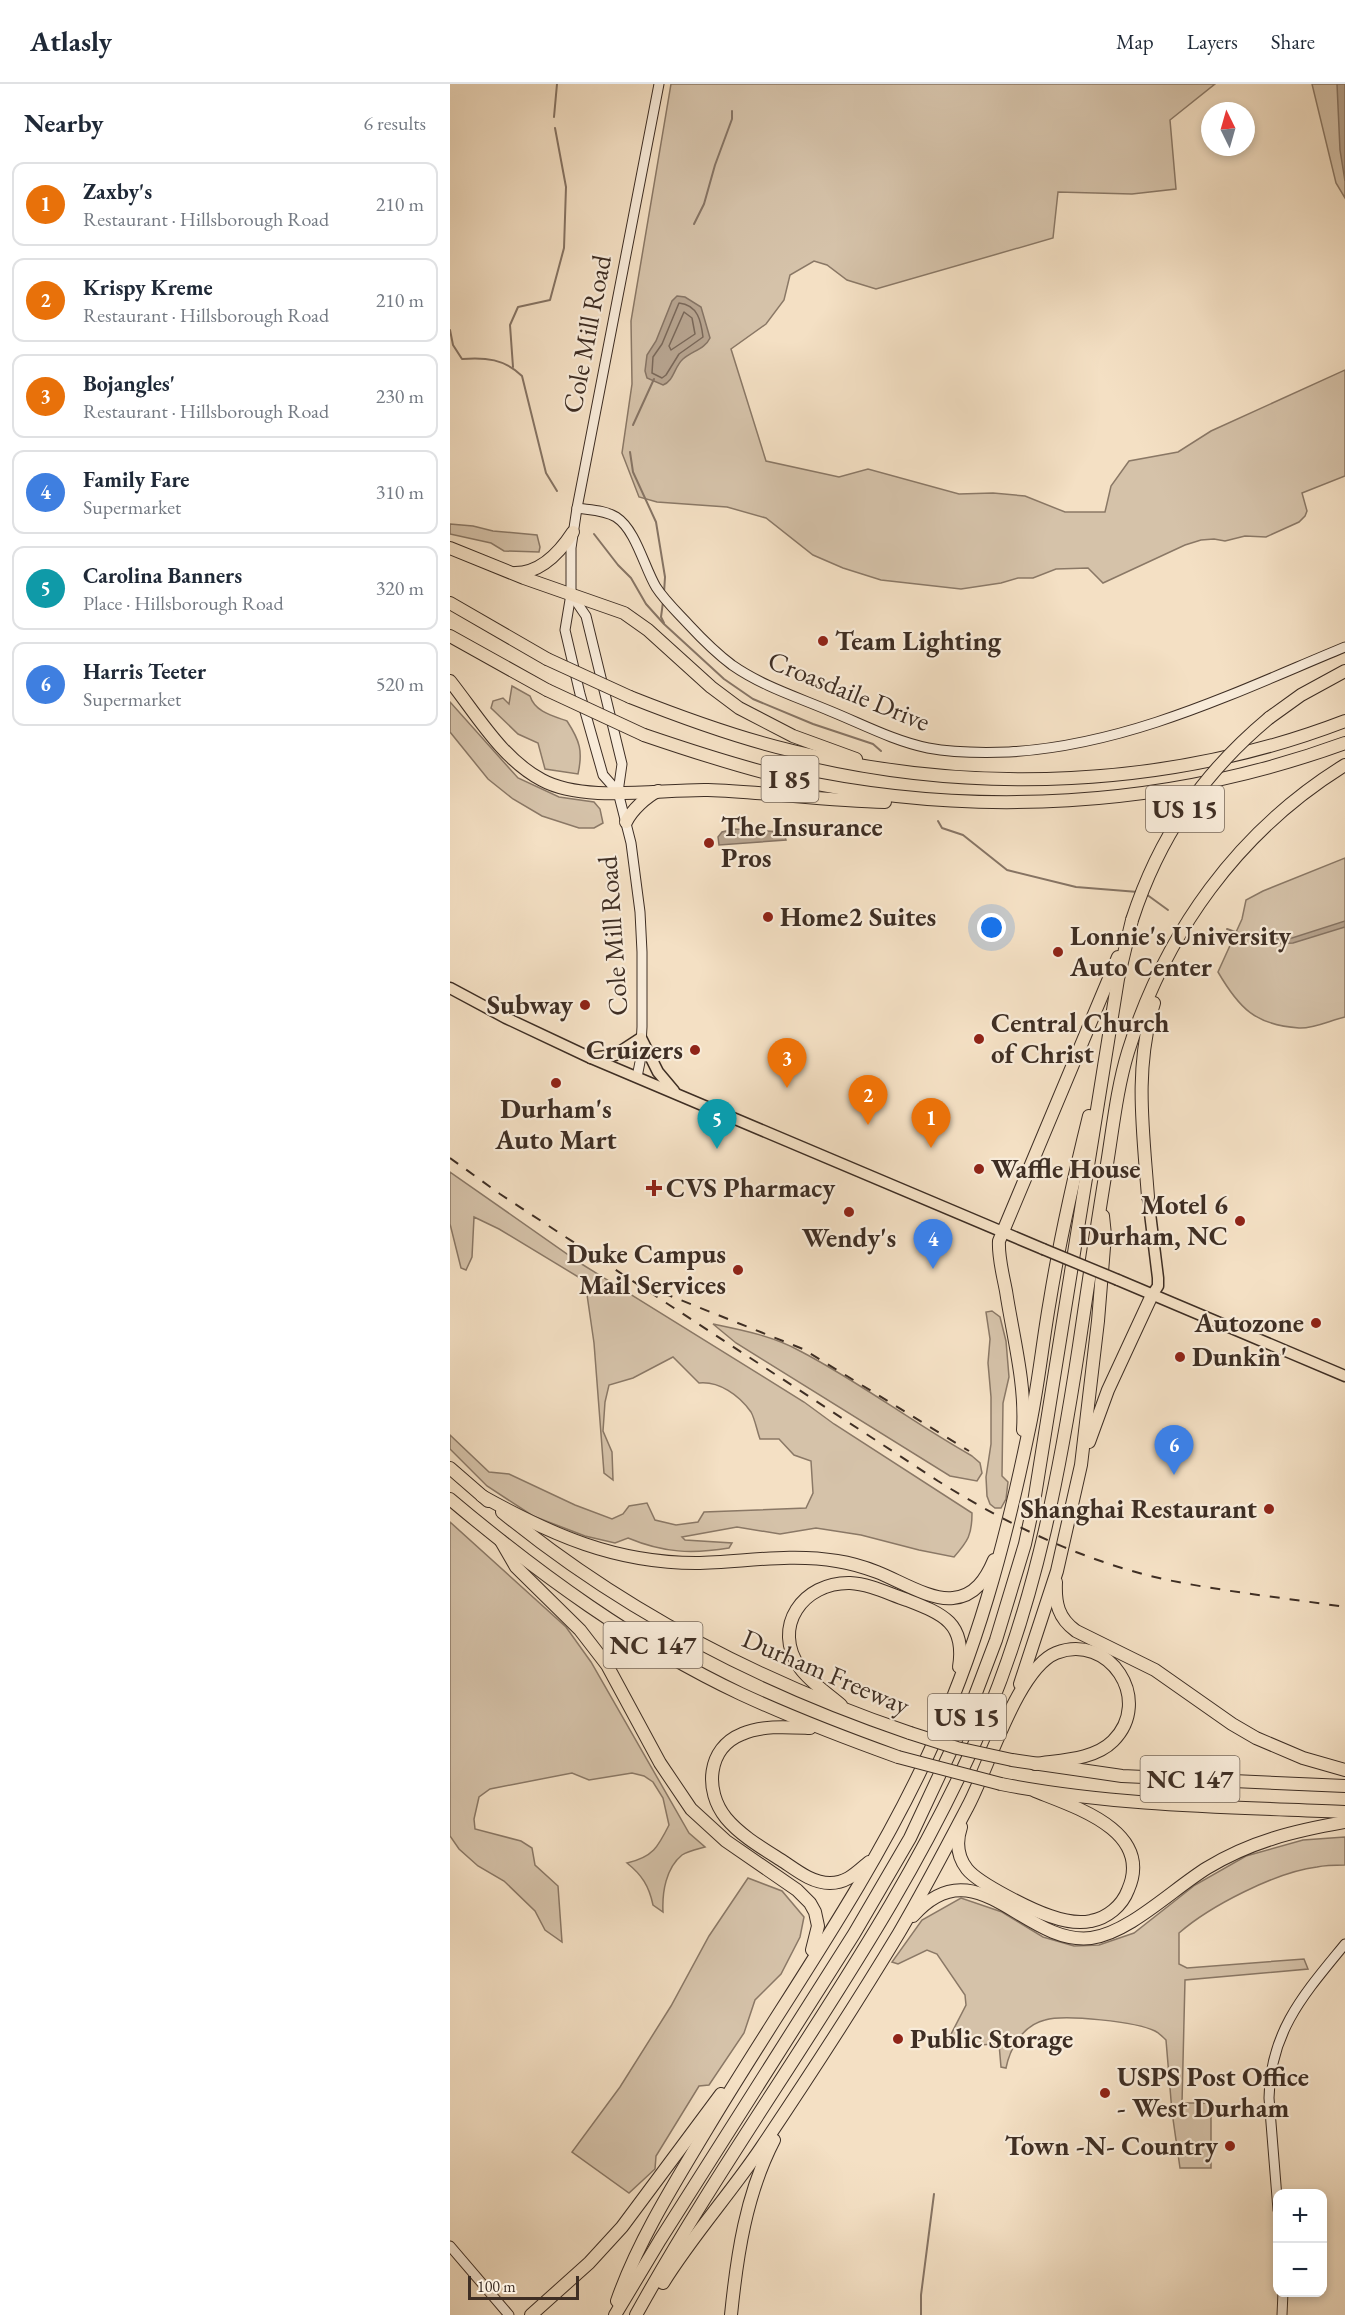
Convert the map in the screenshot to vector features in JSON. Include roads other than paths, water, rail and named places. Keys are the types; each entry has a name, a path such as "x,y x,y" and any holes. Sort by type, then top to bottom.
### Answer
{"highway":[{"path":"511,573 528,572 541,567 562,547 573,532"},
{"path":"450,548 511,573 612,608 635,620 711,687 754,717 793,736 879,768"},
{"name":"I 85","path":"450,603 500,634 547,659 630,697 735,735 794,752 879,768 1009,779 1071,778 1137,772 1205,761 1257,749 1345,721"},
{"name":"I 85","path":"450,636 547,690 644,735 786,778 858,791 941,801 1048,802 1144,792 1266,768 1345,743"},
{"name":"US 15","path":"614,2315 854,1934 931,1795 972,1704 1005,1614 1034,1502 1126,940 1150,870 1175,824 1224,758 1269,718 1301,695 1345,671"},
{"path":"450,681 502,747 534,775 566,789 618,792 711,790 848,801 941,801"},
{"name":"US 15","path":"636,2314 677,2244 889,1911 941,1816 989,1710 1022,1619 1044,1542 1062,1455 1119,1092 1127,1056 1160,972 1185,924 1222,871 1278,814 1345,765"},
{"path":"626,822 648,797 659,791"},
{"path":"1022,1461 1023,1407 999,1246 1002,1232 1037,1155 1126,940"},
{"path":"1148,1197 1140,1084 1145,1041 1160,972"},
{"path":"614,2315 624,2279 695,2149 878,1852 908,1798 956,1689 992,1587 1006,1532 1031,1419 1059,1250 1109,1039"},
{"path":"636,2314 657,2292 670,2271 741,2178 795,2098 899,1933 967,1808 1016,1697 1057,1571 1081,1465 1099,1310 1105,1235 1101,1200"},
{"path":"1081,1465 1108,1390 1152,1295"},
{"name":"Durham Freeway","path":"450,1468 551,1551 617,1596 734,1661 850,1712 909,1734 957,1748 1012,1760 1122,1776 1345,1786"},
{"path":"482,1496 559,1535 595,1549 633,1558 697,1563 790,1557 837,1561 875,1571 944,1599 961,1597 978,1587 989,1572 1006,1532"},
{"name":"Durham Freeway","path":"450,1499 501,1541 576,1596 696,1671 740,1694 818,1728 898,1757 1035,1791 1121,1802 1345,1812"},
{"path":"501,1541 516,1567 580,1630 607,1665 660,1763 691,1809 726,1841 797,1890 810,1904 815,1912 818,1926 807,1968"},
{"path":"1057,1571 1057,1609 1066,1623 1076,1631 1155,1670 1256,1738 1303,1758 1345,1770"},
{"path":"850,1712 805,1674 797,1663 790,1644 790,1626 797,1608 814,1592 830,1585 868,1586 946,1617 955,1629 960,1642 961,1658 956,1689"},
{"path":"1016,1697 1041,1663 1054,1654 1067,1650 1086,1650 1105,1658 1119,1671 1127,1688 1130,1705 1127,1717 1113,1742 1092,1754 1035,1764"},
{"path":"818,1728 762,1728 742,1733 728,1743 717,1756 712,1771 712,1790 720,1810 741,1833 805,1875 821,1882 838,1882 850,1878 878,1852"},
{"path":"967,1808 957,1843 960,1857 974,1876 1055,1918 1079,1922 1092,1921 1107,1915 1124,1898 1131,1881 1132,1863 1126,1843 1106,1822 1035,1791"},
{"path":"899,1933 931,1899 954,1889 980,1893 1041,1926 1063,1934 1084,1938 1104,1935 1124,1927 1206,1869 1242,1850 1285,1834 1345,1822"},
{"path":"531,2315 589,2263 622,2227 707,2110 747,2063"},
{"path":"731,2315 741,2239 753,2191 768,2153 795,2098"}],"main road":[{"path":"450,988 466,998 591,1058 1345,1376"},
{"path":"591,1058 615,1054 641,1038 658,1072 677,1094"},
{"path":"1148,1197 1158,1278 1158,1286 1152,1295"}],"street":[{"name":"Cole Mill Road","path":"618,792 603,775 572,664 565,630 571,594 570,558 577,508 659,84"},
{"name":"Croasdaile Drive","path":"577,508 603,512 624,524 659,591 701,637 731,664 766,684 869,728 904,741 939,750 1024,751 1070,745 1122,734 1177,716 1345,647"},
{"name":"Cole Mill Road","path":"571,594 586,616 622,764 618,792 626,822 640,912 643,998 637,1077"},
{"path":"450,995 466,998"},
{"path":"1276,2189 1269,2098 1275,2050 1286,2023 1301,1999 1345,1944"},
{"path":"450,2246 509,2315"},
{"path":"1282,2315 1283,2297"}],"water":[{"path":"1337,84 1345,84 1345,181 1340,150"},
{"path":"677,296 685,297 701,307 710,338 702,347 683,359 670,380 663,385 647,378 645,371 647,355 656,341 672,301"},
{"path":"734,829 784,832 786,840 719,845 718,837 722,832"},
{"path":"1345,921 1345,927 1293,943 1270,944 1271,939 1292,938"}],"waterway":[{"path":"554,117 557,84"},
{"path":"694,224 704,204 732,119 732,111"},
{"path":"513,367 510,325 518,307 550,300 564,248 566,187 555,128"},
{"path":"450,330 453,345 462,359 494,360 509,366 522,376 546,473 557,491"},
{"path":"633,425 654,379"},
{"path":"630,452 633,472 656,522 665,577 664,593"},
{"path":"594,534 631,578 646,604 664,624 724,679 753,699 813,724 873,744 881,751"},
{"path":"663,602 661,617 664,623"},
{"path":"938,821 942,828 963,835 1007,870 1076,887 1138,892"},
{"path":"1146,894 1168,910"},
{"path":"1227,929 1244,935"},
{"path":"1261,941 1273,942"},
{"path":"921,2315 921,2295 934,2194"}],"railway":[{"path":"450,1158 500,1194 938,1481 993,1513 1078,1553 1137,1572 1168,1580 1345,1607"},
{"path":"663,1293 803,1349 969,1451"}],"place":[{"name":"Team Lighting","path":"823,641"},
{"name":"The Insurance Pros","path":"709,843"},
{"name":"Home2 Suites","path":"768,917"},
{"name":"Lonnie's University Auto Center","path":"1058,952"},
{"name":"Subway","path":"585,1005"},
{"name":"Central Church of Christ","path":"979,1039"},
{"name":"Cruizers","path":"695,1050"},
{"name":"Durham's Auto Mart","path":"556,1083"},
{"name":"Bojangles'","path":"787,1088"},
{"name":"Krispy Kreme","path":"868,1125"},
{"name":"Zaxby's","path":"931,1148"},
{"name":"Carolina Banners","path":"717,1149"},
{"name":"Waffle House","path":"979,1169"},
{"name":"CVS Pharmacy","path":"654,1188"},
{"name":"Wendy's","path":"849,1212"},
{"name":"Motel 6 Durham, NC","path":"1240,1221"},
{"name":"Family Fare","path":"933,1269"},
{"name":"Duke Campus Mail Services","path":"738,1270"},
{"name":"Autozone","path":"1316,1323"},
{"name":"Dunkin'","path":"1180,1357"},
{"name":"Harris Teeter","path":"1174,1475"},
{"name":"Shanghai Restaurant","path":"1269,1509"},
{"name":"Public Storage","path":"898,2039"},
{"name":"USPS Post Office - West Durham","path":"1105,2093"},
{"name":"Town -N- Country","path":"1230,2146"}]}
